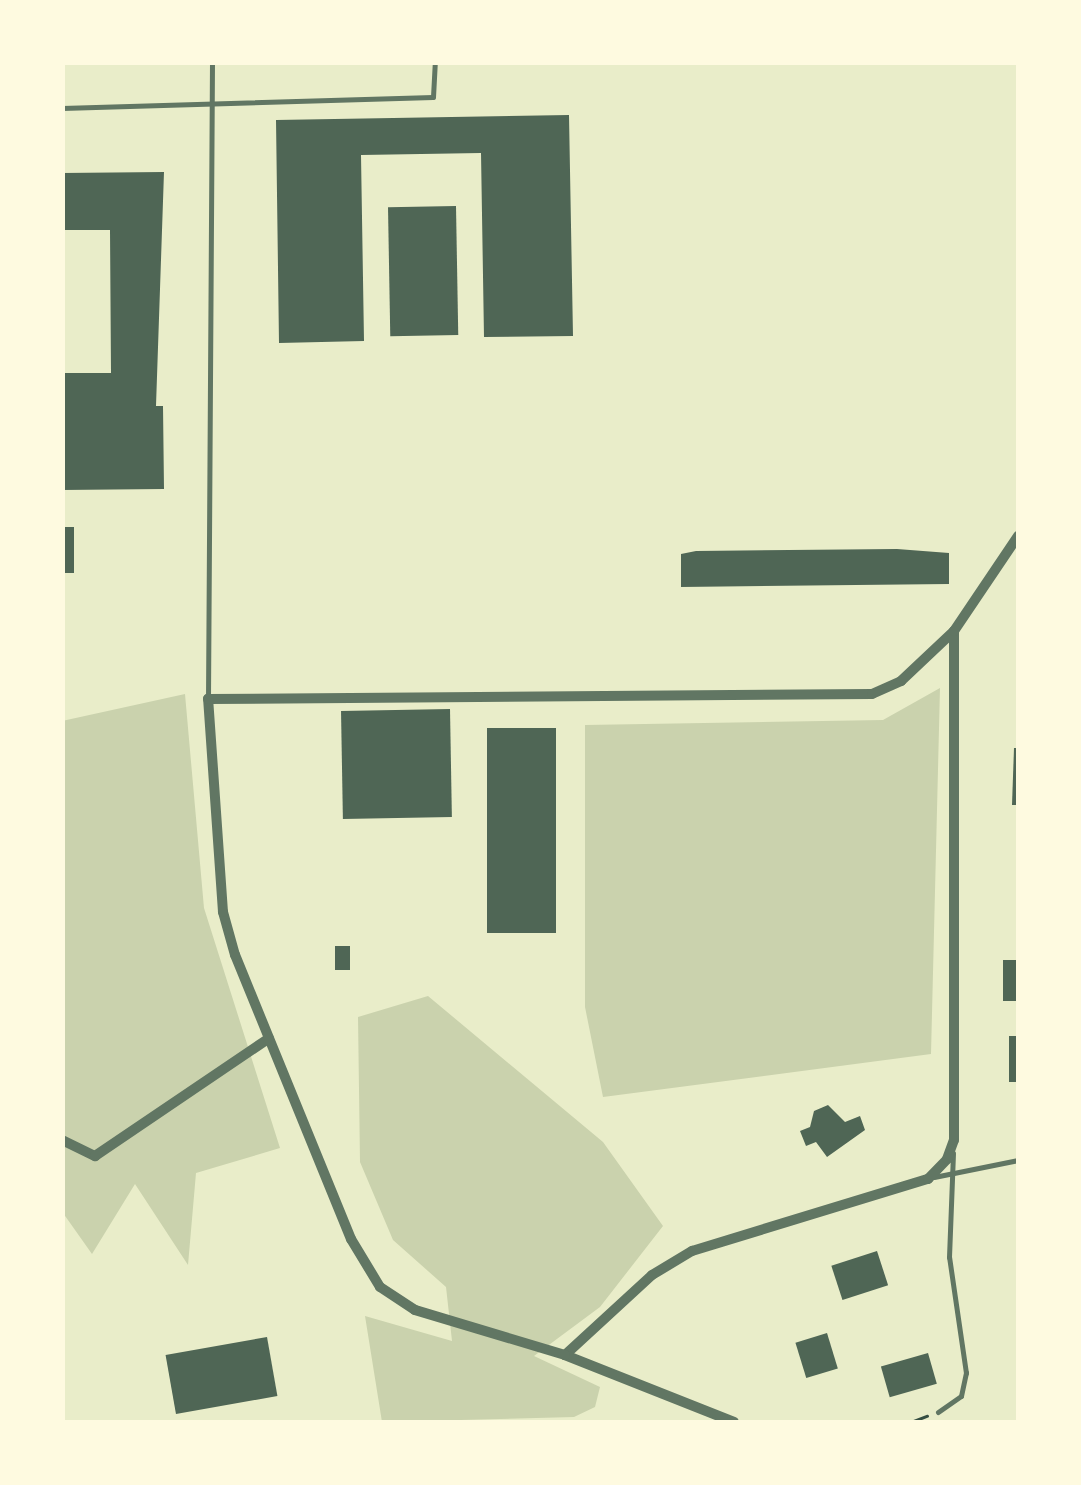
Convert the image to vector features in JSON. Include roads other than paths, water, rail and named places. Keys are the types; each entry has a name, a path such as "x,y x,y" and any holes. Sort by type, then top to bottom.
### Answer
{"street":[{"path":"734,1422 564,1355 414,1310 380,1287 351,1240 269,1038 224,912 208,699 872,694 901,681 954,631 1018,536"},
{"path":"564,1355 652,1275 692,1251 928,1179 954,1140 954,631"},
{"path":"62,1140 95,1156 269,1038"}],"lane":[{"path":"208,699 212,62"},
{"path":"62,108 433,97 434,62"},
{"path":"938,1412 960,1396 966,1372 950,1257 954,1140"},
{"path":"928,1179 1018,1160"}]}
